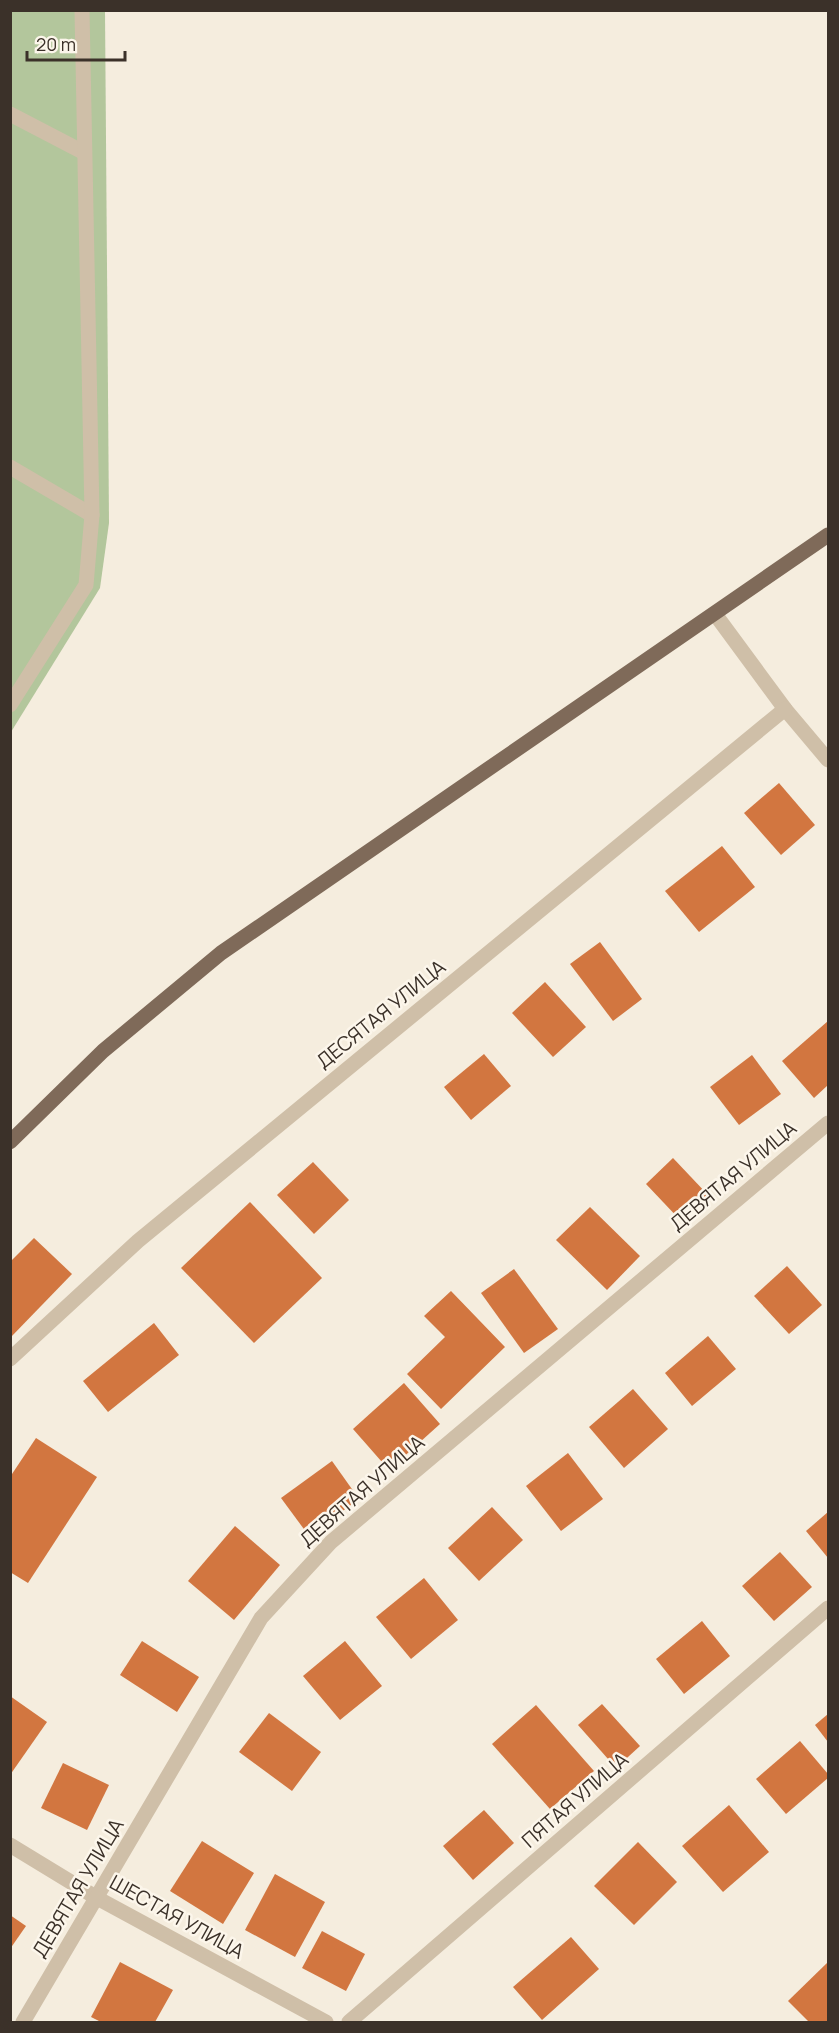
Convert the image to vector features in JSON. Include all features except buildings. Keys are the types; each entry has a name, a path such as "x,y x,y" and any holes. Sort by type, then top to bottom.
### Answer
{"main road":[{"path":"10,1142 103,1051 221,953 828,535"}],"street":[{"path":"10,705 86,585 92,515 83,152 82,10"},
{"path":"10,114 83,152"},
{"path":"10,467 92,515"},
{"path":"715,614 785,709 828,760"},
{"name":"ДЕСЯТАЯ УЛИЦА","path":"10,1359 138,1241 785,709"},
{"name":"ДЕВЯТАЯ УЛИЦА","path":"23,2022 261,1618 323,1550 828,1123"},
{"name":"ПЯТАЯ УЛИЦА","path":"349,2022 828,1608"},
{"name":"ШЕСТАЯ УЛИЦА","path":"10,1845 97,1898 326,2022"}],"green space":[{"path":"11,11 105,11 109,523 100,588 11,732"}]}
